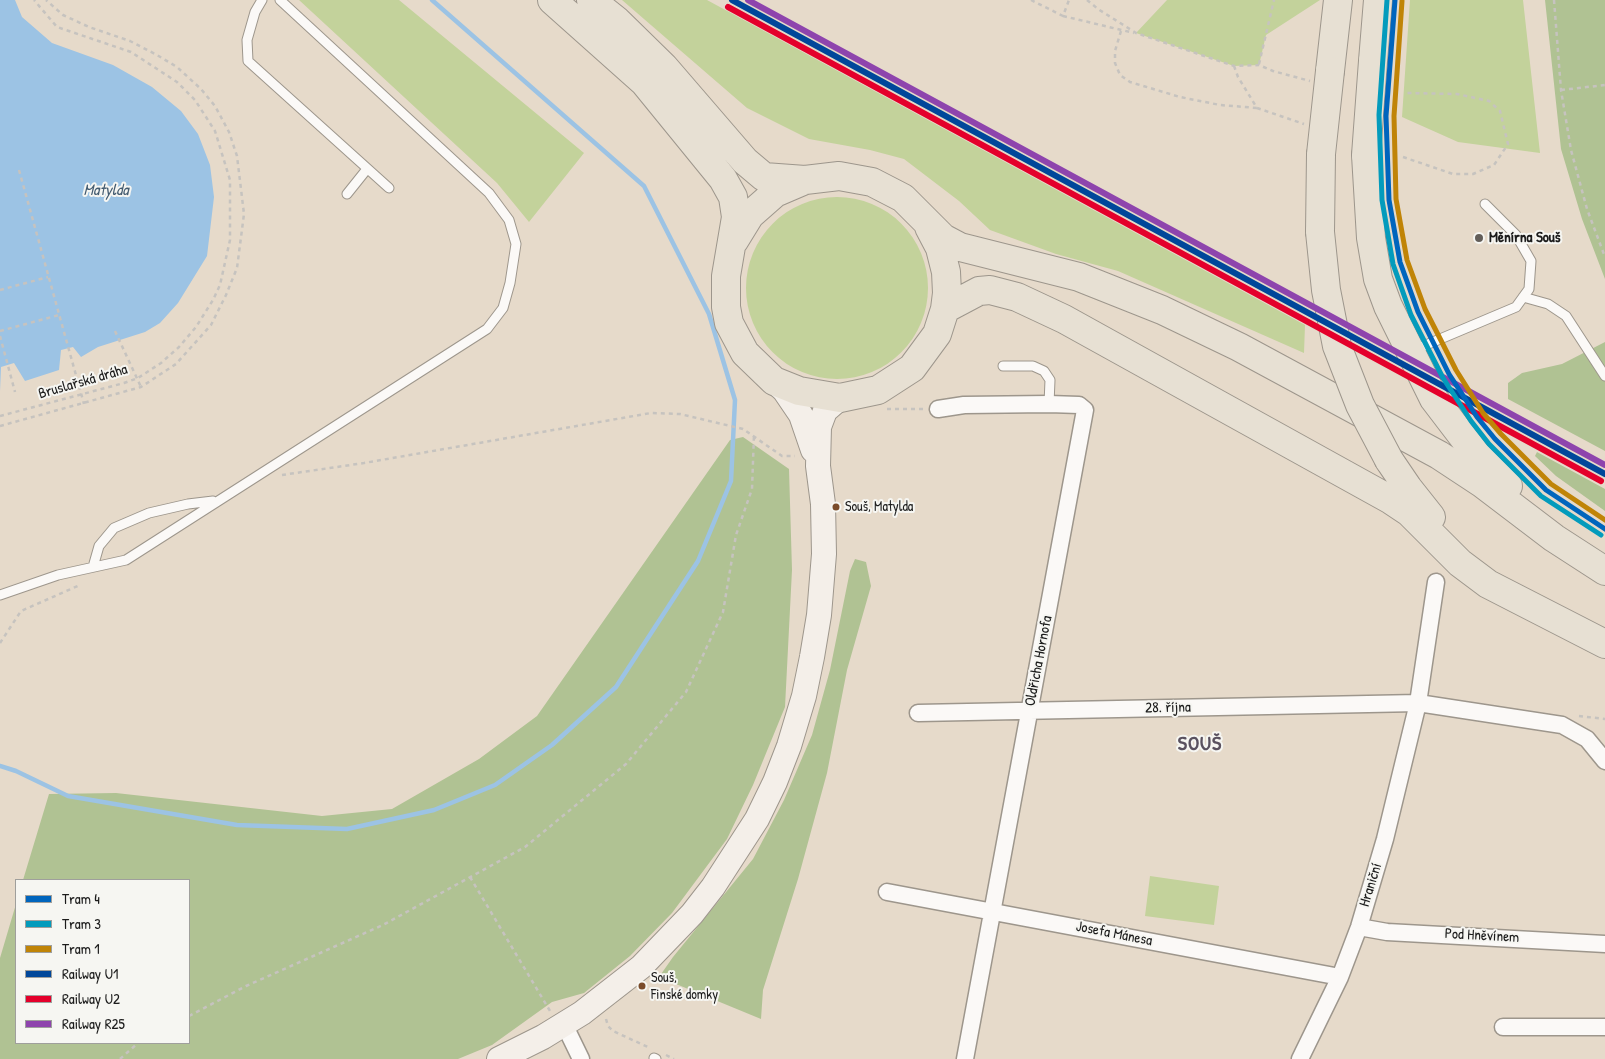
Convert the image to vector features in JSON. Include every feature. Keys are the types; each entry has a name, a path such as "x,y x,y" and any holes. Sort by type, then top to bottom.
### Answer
{"highway":[{"path":"552,0 644,82 723,179 732,197 736,217 726,276 726,307 729,323 745,353 774,381 799,391 840,398 878,390 912,368 930,345 945,309 946,272 940,248 927,223"},
{"path":"591,0 617,21 664,67 745,161 764,177 805,180 839,176 872,182 903,198 943,238 960,247 1101,284 1162,310 1239,347 1446,459 1483,484 1554,538 1605,571"},
{"path":"1338,0 1321,76 1320,232 1326,290 1337,346 1360,405 1389,460 1425,510 1462,548 1514,591 1573,628"},
{"path":"1378,0 1366,155 1368,217 1378,279 1388,306 1409,352 1434,399 1476,454 1531,506 1605,559"},
{"path":"733,243 750,215 775,194 805,180"},
{"path":"945,309 979,291 990,290 1017,298 1064,319 1400,506 1460,562 1488,584 1605,644"}],"street":[{"path":"500,1059 557,1018 632,975 692,914 737,853 775,782 799,713 819,615 824,536 801,415 784,390 774,381"},
{"path":"809,460 825,411 840,398"},
{"name":"Oldřicha Hornofa","path":"938,409 964,405 1049,404 1079,405 1085,410 965,1059"},
{"name":"Hraniční","path":"1300,1059 1340,977 1358,927 1385,839 1418,703 1436,582"},
{"path":"1418,703 1562,725 1587,739 1605,760"},
{"name":"28. října","path":"918,713 1418,703"},
{"name":"Josefa Mánesa","path":"887,892 1340,977"},
{"name":"Pod Hněvínem","path":"1358,927 1380,931 1605,944"},
{"path":"557,1018 580,1059"},
{"path":"1503,1027 1605,1027"}],"lane":[{"path":"262,0 255,12 247,40 248,61 388,188"},
{"path":"0,595 43,579 126,560 162,539 216,501 258,478 487,329 503,308 510,283 516,244 509,220 489,192 280,0"},
{"path":"347,194 367,169"},
{"path":"1409,352 1516,307 1529,289 1531,261 1516,235 1485,204"},
{"path":"1523,297 1548,304 1566,316 1605,376"},
{"path":"1003,366 1033,366 1044,371 1050,380 1049,404"},
{"path":"93,567 99,546 114,528 149,513 188,504 216,501"}],"path":[{"name":"Bruslařská dráha","path":"0,416 82,395 138,378 161,363 179,347 196,327 220,285 230,240 228,173 215,131 195,100 177,82 131,52 57,27 34,0"},
{"path":"0,426 142,387 176,364 211,325 226,295 237,268 244,214 237,156 229,132 215,106 178,67 130,41 89,27 63,14 46,0"},
{"path":"1031,0 1062,16 1136,33 1234,66 1259,65 1274,72 1321,76"},
{"path":"1062,16 1069,0"},
{"path":"1087,0 1098,10 1136,33"},
{"path":"1259,65 1274,0"},
{"path":"1554,0 1561,90 1571,150 1587,209 1605,257"},
{"path":"1121,31 1115,51 1115,63 1120,75 1130,82 1212,104 1256,108 1305,124"},
{"path":"1234,66 1238,77 1256,108"},
{"path":"1561,90 1605,85"},
{"path":"1403,157 1453,174 1473,174 1494,165 1508,144 1500,111 1489,101 1457,94 1405,93"},
{"path":"19,170 84,404"},
{"path":"0,290 48,277"},
{"path":"0,331 59,314"},
{"path":"115,331 142,387"},
{"path":"0,336 15,392"},
{"path":"883,409 938,409"},
{"path":"258,478 364,463 651,413 680,414 743,429 782,456 809,460"},
{"path":"190,1015 246,986 383,925 525,847 626,764 686,692 723,612 736,534 752,489 754,435"},
{"path":"0,643 21,611 80,585"},
{"path":"470,877 557,1018"},
{"path":"605,1012 608,1026 613,1031 658,1056 674,1059"},
{"path":"120,1059 137,1044"}],"green space":[{"path":"299,0 399,0 584,153 529,222 497,183"},
{"path":"622,0 707,0 1305,325 1304,353 1118,271 1056,254 990,230 959,201 904,159 870,150 809,139 747,108"},
{"path":"1167,0 1320,0 1266,35 1259,65 1234,66 1136,33"},
{"path":"1410,0 1523,0 1540,153 1458,142 1402,117"},
{"path":"1545,0 1605,0 1605,279 1582,219 1561,149"},
{"path":"846,197 872,204 888,212 902,223 913,237 921,253 927,270 927,306 921,323 913,339 902,353 888,364 855,378 828,379 802,372 786,364 766,346 753,323 747,306 746,279 753,253 761,237 779,217 802,204 819,198"},
{"path":"1605,342 1605,451 1508,399 1508,383 1522,373 1562,364"},
{"path":"743,437 789,469 792,570 785,707 753,785 727,839 672,913 630,956 584,993 552,1002 492,1045 458,1059 0,1059 0,958 15,907 15,1044 190,1044 190,879 23,879 49,794 116,793 322,816 392,809 479,759 537,716 730,440"},
{"path":"1537,452 1605,489 1605,511 1556,476 1535,456"},
{"path":"855,559 866,562 871,586 847,670 827,773 798,879 763,990 761,1019 659,977 673,957 753,859 784,800 812,735 830,670 850,571"},
{"path":"1150,876 1219,886 1214,925 1145,916"}],"water":[{"name":"Matylda","path":"0,0 15,0 22,17 52,43 113,65 152,87 181,111 198,134 210,165 214,197 207,256 178,303 160,323 145,332 98,347 81,357 73,347 61,350 59,370 25,381 14,363 1,367 0,391"}],"waterway":[{"path":"0,766 16,771 68,796 237,825 347,829 434,810 495,785 552,745 616,687 698,561 731,481 735,400 709,314 644,186 432,0"}],"tram line":[{"name":"3","path":"1387,0 1379,115 1382,200 1393,264 1411,315 1443,378 1471,421 1489,444 1541,496 1601,535"},
{"name":"4","path":"1395,0 1386,116 1389,200 1400,262 1418,312 1449,374 1477,417 1495,439 1546,490 1605,529"},
{"name":"1","path":"1402,1 1394,116 1396,199 1407,260 1425,309 1456,370 1483,413 1501,434 1551,484 1605,520"}],"rail line":[{"name":"U1","path":"732,0 1605,474"},
{"name":"R25","path":"748,0 1605,465"},
{"name":"U2","path":"728,7 1601,481"}],"place":[{"name":"Měnírna Souš","path":"1479,238"},
{"name":"Souš, Matylda","path":"836,507"},
{"name":"Souš, Finské domky","path":"642,986"}],"district":[{"name":"SOUŠ","path":"1200,745"}]}
